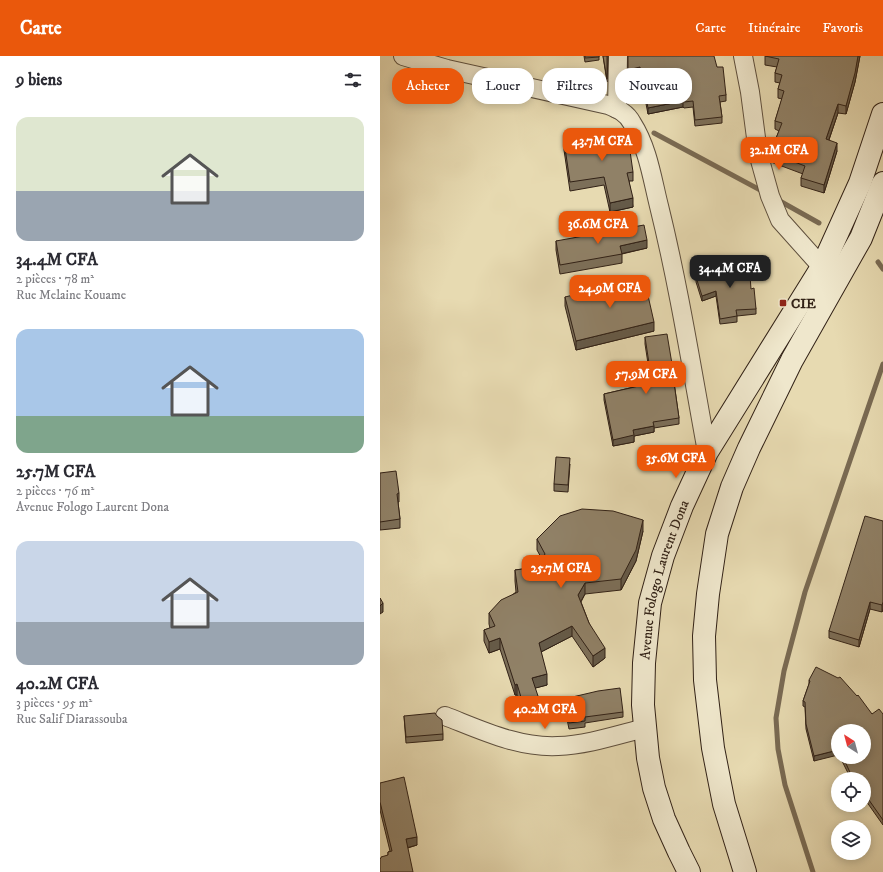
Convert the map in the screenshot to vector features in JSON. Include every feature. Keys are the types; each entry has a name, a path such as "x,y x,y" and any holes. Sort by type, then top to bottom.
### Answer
{"main road":[{"name":"Avenue Fologo Laurent Dona","path":"745,872 724,804 713,748 705,680 704,636 708,594 717,534 732,487 749,448 792,360 830,272 883,114"},
{"name":"Avenue Fologo Laurent Dona","path":"689,872 664,819 654,788 648,758 643,705 644,663 650,603 663,556 682,506 707,452 830,272 861,238 883,183"}],"street":[{"path":"403,56 447,69 608,105 617,108 628,116 644,146 667,237 707,452"},
{"path":"617,108 618,56"},
{"path":"743,56 750,92 758,153 770,196 780,220 830,272"},
{"path":"445,716 501,738 532,745 558,746 585,743 645,728"}],"building":[{"path":"585,56 599,56 599,57 585,58"},
{"path":"603,56 607,56 607,68 605,68"},
{"path":"628,56 714,56 717,67 723,67 726,95 719,96 722,117 695,120 692,101 692,68 628,68"},
{"path":"765,56 858,56 846,106 838,104 826,139 837,143 824,185 801,178 805,166 771,153 782,123 775,121 784,91 778,89 782,75 775,73 779,59"},
{"path":"647,104 668,104 648,108"},
{"path":"627,130 633,172 627,173 633,198 610,203 604,177 570,182 564,141"},
{"path":"644,225 647,240 620,246 622,254 560,265 556,241"},
{"path":"749,262 751,289 754,288 756,309 736,310 737,316 720,319 716,291 702,296 696,277 737,263"},
{"path":"644,278 654,322 576,341 565,297"},
{"path":"667,334 679,418 653,422 654,426 633,430 634,435 613,440 604,394 652,383 645,337"},
{"path":"556,457 570,458 568,485 554,484"},
{"path":"396,471 400,519 380,522 380,473"},
{"path":"582,509 613,511 643,520 636,550 621,579 585,583 578,595 589,623 605,648 593,656 572,626 539,643 547,674 532,678 540,702 524,707 517,684 515,685 500,638 489,642 484,630 495,626 489,613 501,600 518,592 515,570 538,567 545,554 537,539 560,516"},
{"path":"865,516 883,521 883,602 882,605 870,602 859,640 829,631"},
{"path":"380,598 383,603 380,606"},
{"path":"816,667 838,678 840,677 857,696 858,695 872,714 879,709 883,714 883,820 871,803 871,772 850,772 846,764 871,764 871,724 831,724 831,752 814,756 806,724 805,702 803,701 810,681 809,680"},
{"path":"620,688 623,712 585,717 585,721 569,723 564,699 598,691"},
{"path":"435,713 442,720 443,734 406,737 404,716"},
{"path":"404,777 417,837 406,839 413,872 380,872 381,857 388,855 388,852 392,851 380,802 380,783"}],"waterway":[{"path":"654,133 764,192"},
{"path":"778,200 819,223"},
{"path":"878,262 883,269"},
{"path":"813,872 785,785 778,749 776,718 784,671 805,592 883,364"}],"place":[{"name":"CIE","path":"783,303"}]}
